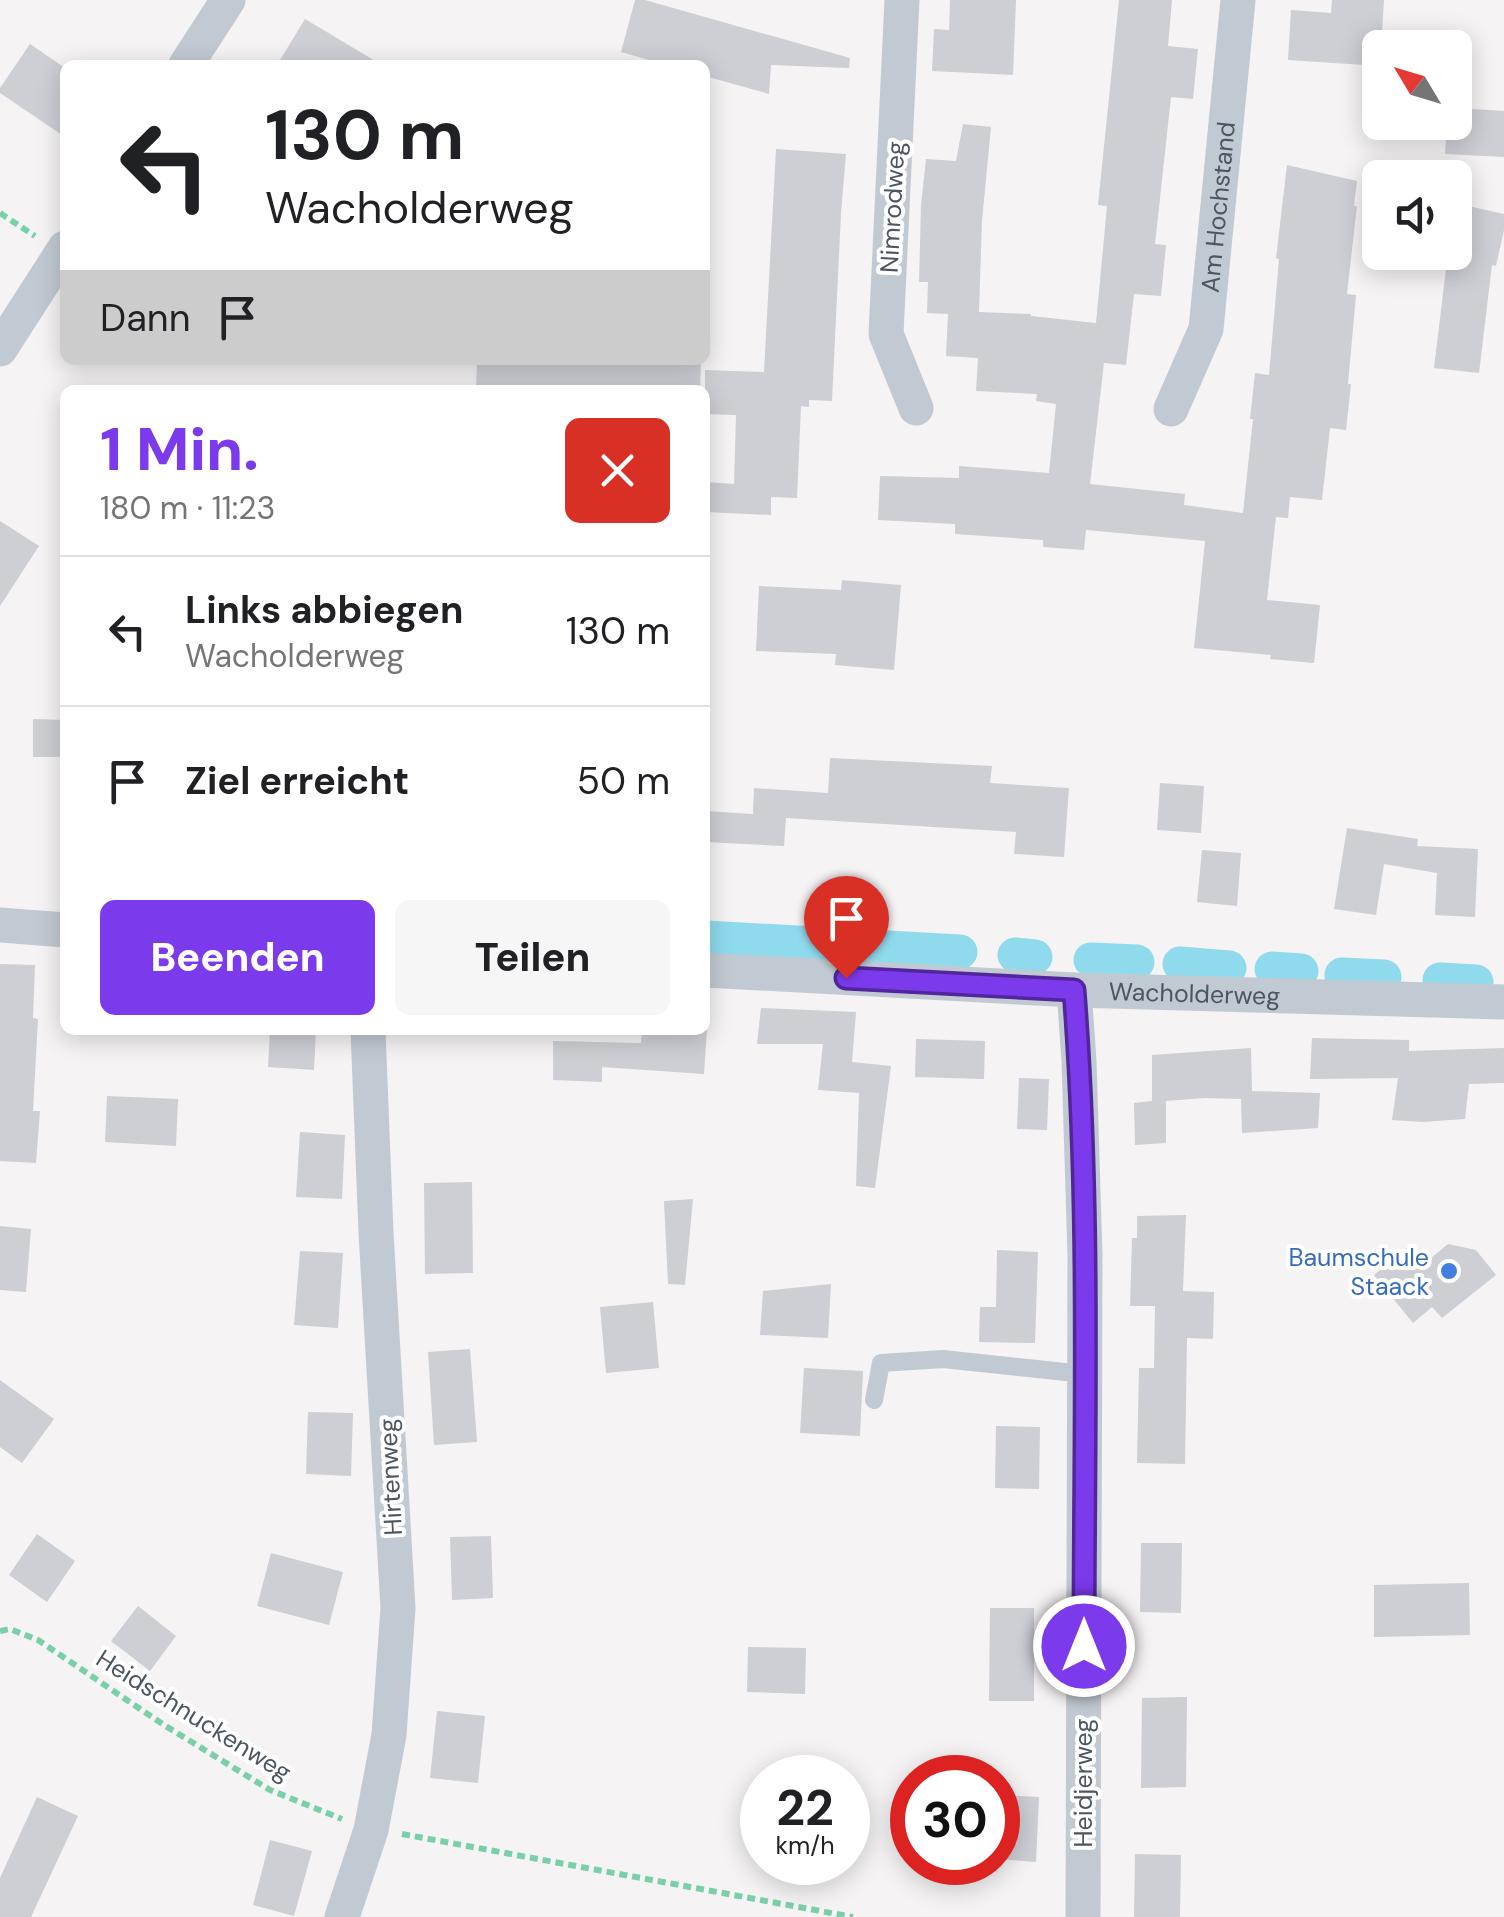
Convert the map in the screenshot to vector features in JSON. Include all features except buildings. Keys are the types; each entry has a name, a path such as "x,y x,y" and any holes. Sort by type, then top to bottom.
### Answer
{"street":[{"path":"189,60 228,0"},
{"name":"Nimrodweg","path":"902,0 886,334 916,408"},
{"name":"Am Hochstand","path":"1171,409 1206,329 1238,0"},
{"path":"0,349 60,256"},
{"path":"0,925 60,930"},
{"name":"Wacholderweg","path":"710,970 1074,990 1504,1002"},
{"name":"Heidjerweg","path":"1074,990 1083,1197 1083,1917"},
{"name":"Hirtenweg","path":"342,1917 371,1830 389,1735 398,1608 368,1035"}],"lane":[{"path":"874,1400 881,1364 943,1359 1084,1374"}],"path":[{"name":"Heidschnuckenweg","path":"0,1631 10,1629 38,1640 270,1790 371,1830 853,1917"}],"waterway":[{"path":"710,938 960,952"},
{"path":"1015,955 1035,957"},
{"path":"1091,960 1137,962"},
{"path":"1180,964 1229,968"},
{"path":"1272,969 1301,971"},
{"path":"1342,975 1384,977"},
{"path":"1440,980 1476,982"}],"place":[{"name":"Baumschule Staack","path":"1449,1271"}],"route":[{"path":"846,978 1074,990 1085,1255 1084,1646"}]}
